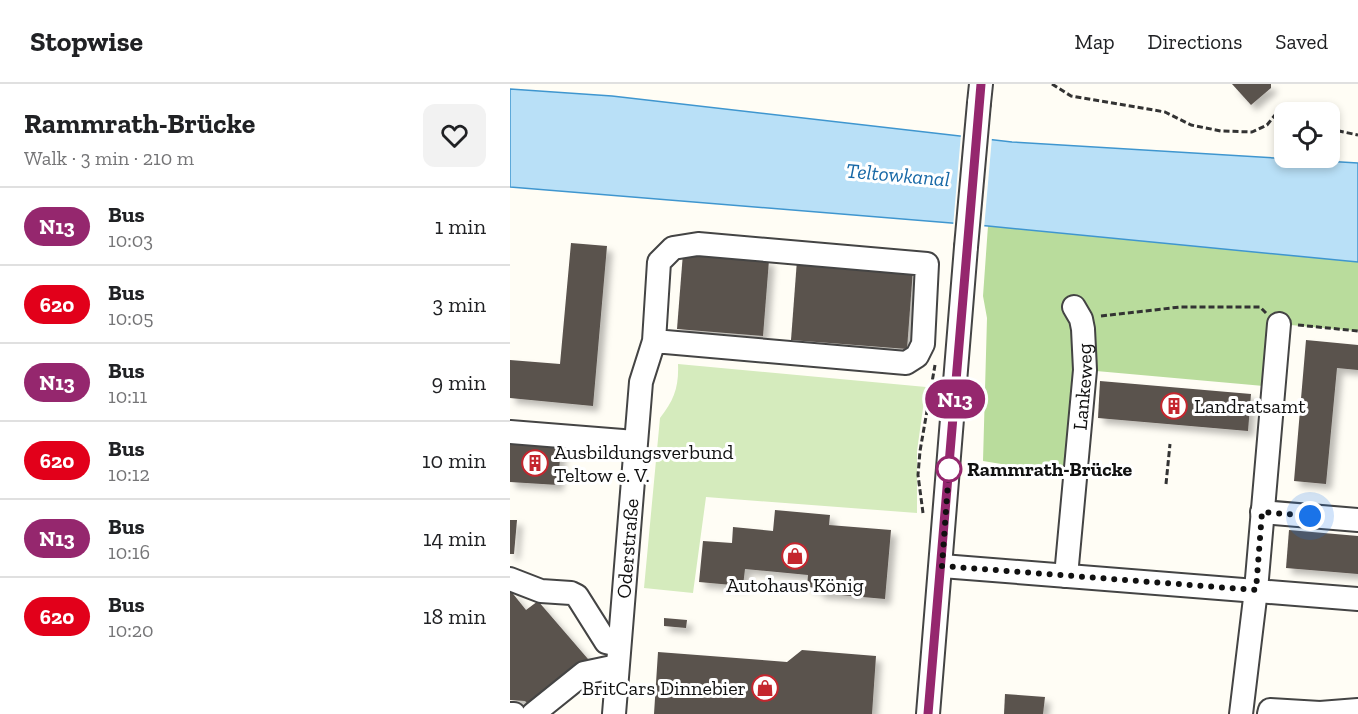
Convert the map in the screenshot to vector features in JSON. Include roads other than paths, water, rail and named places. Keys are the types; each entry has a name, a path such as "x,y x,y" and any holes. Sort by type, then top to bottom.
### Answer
{"street":[{"path":"928,714 980,94"},
{"name":"Oderstraße","path":"614,714 640,382 654,340 659,262 673,248 698,243 927,264 922,344 917,356 906,363 654,340"},
{"name":"Lankeweg","path":"1066,576 1085,370 1083,329 1081,319 1074,307"},
{"path":"1241,714 1256,590 1279,324"},
{"path":"510,432 635,442"},
{"path":"1262,512 1358,520"},
{"path":"942,566 1358,598"},
{"path":"510,579 541,591 571,593 577,596 606,642 618,655 584,673 533,714"},
{"path":"1269,714 1270,710 1320,713 1358,710"}],"water":[{"name":"Teltowkanal","path":"510,89 612,96 1012,142 1274,158 1274,168 1340,168 1340,162 1358,163 1358,262 988,226 510,187"}],"place":[{"name":"Landratsamt","path":"1174,406"},
{"name":"Ausbildungsverbund Teltow e. V.","path":"535,463"},
{"name":"Rammrath-Brücke","path":"949,469"},
{"name":"Autohaus König","path":"795,556"},
{"name":"BritCars Dinnebier","path":"765,688"}]}
